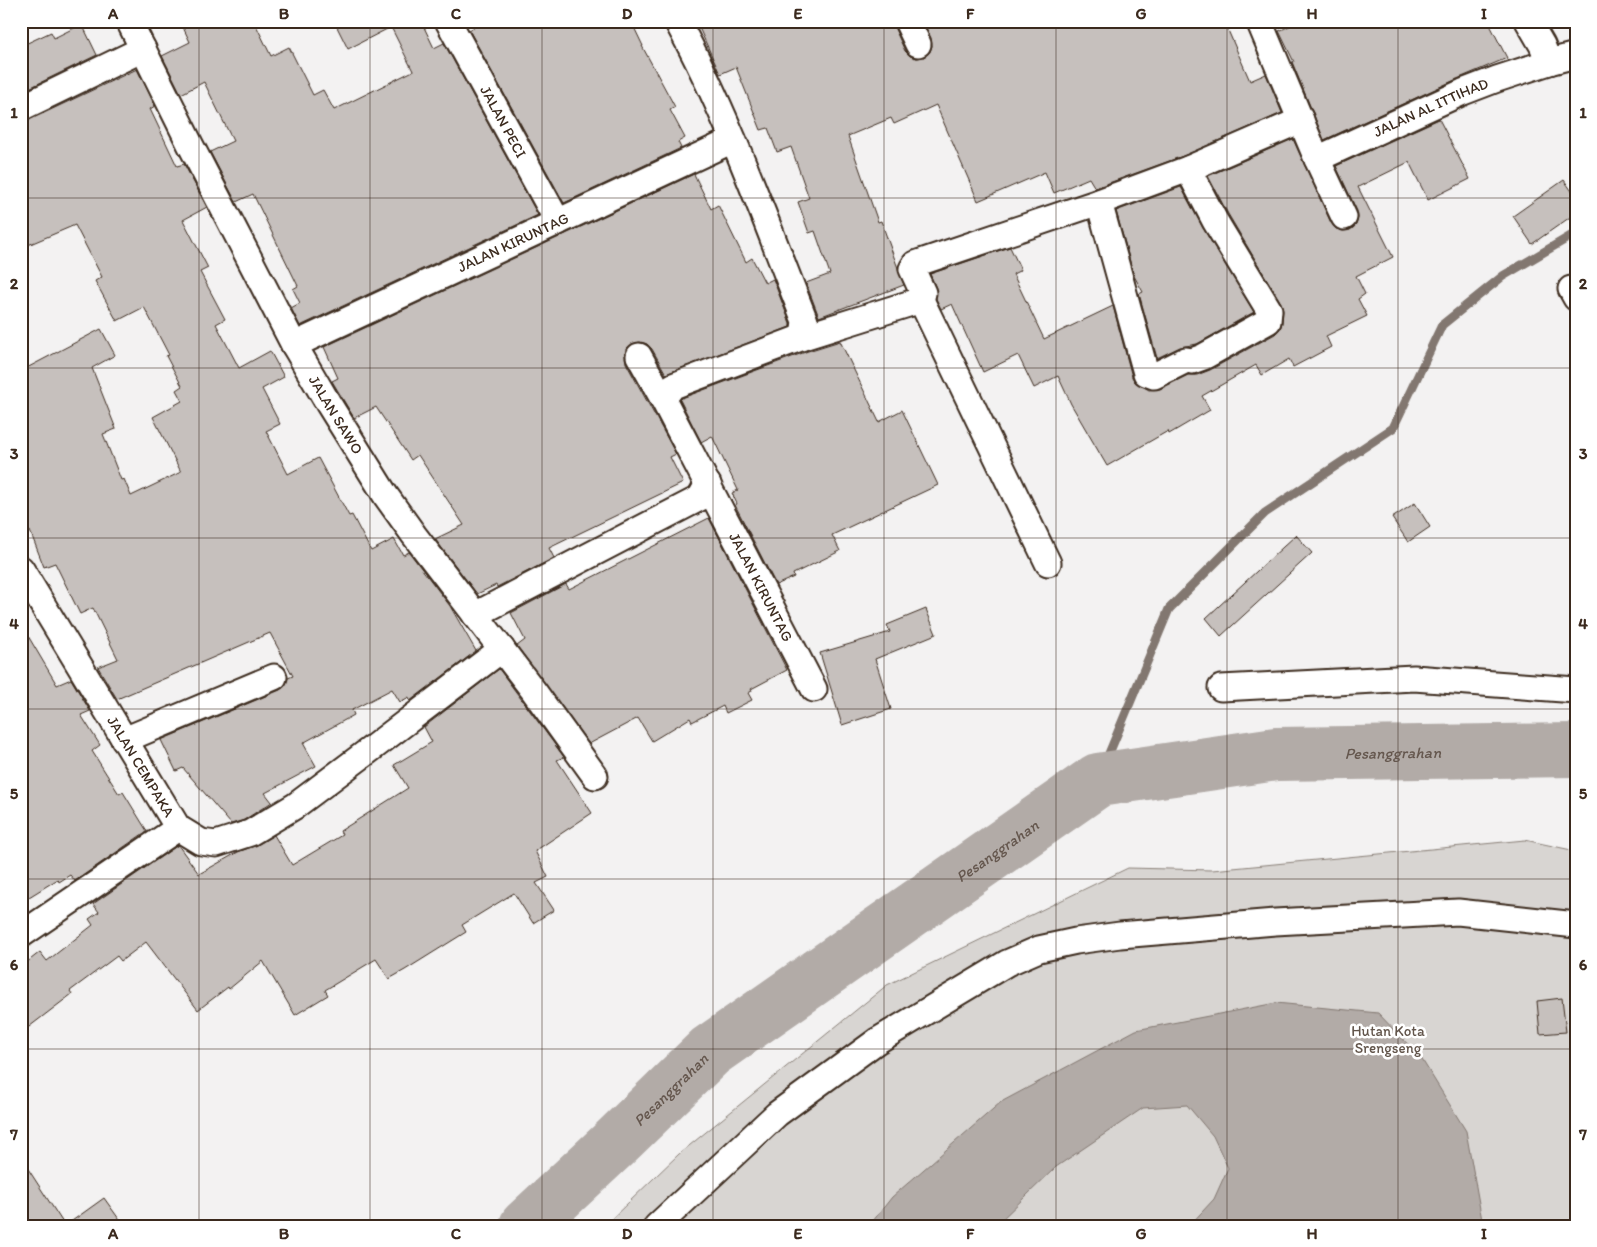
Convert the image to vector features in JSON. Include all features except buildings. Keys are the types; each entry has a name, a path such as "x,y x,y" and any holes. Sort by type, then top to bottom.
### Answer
{"street":[{"name":"JALAN SAWO","path":"129,21 294,344 386,496 596,776"},
{"name":"JALAN PECI","path":"448,21 558,222"},
{"path":"677,21 733,140 805,321 803,337"},
{"path":"907,21 918,44"},
{"path":"1259,21 1317,159 1344,217"},
{"path":"1533,30 1549,62"},
{"path":"21,108 143,50"},
{"name":"JALAN AL ITTIHAD","path":"1317,159 1463,92 1497,79 1576,55"},
{"path":"1048,562 921,300 924,293 912,269 915,264 1099,202 1188,169 1301,120"},
{"name":"JALAN KIRUNTAG","path":"294,344 733,140"},
{"path":"1099,202 1146,373 1154,376 1186,360 1192,361 1203,357 1268,321 1269,316 1269,310 1215,221 1188,169"},
{"path":"663,399 673,386 803,337 921,300"},
{"name":"JALAN KIRUNTAG","path":"640,356 814,689"},
{"path":"475,615 700,498 708,484"},
{"name":"JALAN CEMPAKA","path":"21,569 178,828 22,931"},
{"path":"178,828 201,842 216,844 250,833 295,806 502,649"},
{"path":"124,740 274,676"},
{"path":"1221,688 1414,678 1576,690"},
{"path":"657,1226 777,1114 877,1041 1007,963 1039,949 1076,941 1120,935 1275,922 1458,912 1576,925"}],"green space":[{"name":"Hutan Kota Srengseng","path":"1525,840 1576,851 1576,1226 604,1226 679,1154 887,985 1128,868 1212,870"}],"shaded area":[{"path":"1276,1003 1378,1013 1421,1058 1466,1131 1482,1220 1481,1226 1189,1226 1214,1199 1228,1168 1213,1136 1187,1105 1143,1108 1056,1167 995,1226 869,1226 892,1197 1001,1102 1136,1030"}],"waterway":[{"path":"1098,780 1169,609 1265,513 1393,428 1442,325 1503,276 1576,233"},
{"name":"Pesanggrahan","path":"526,1226 710,1051 1098,780 1276,754 1576,750"}]}
